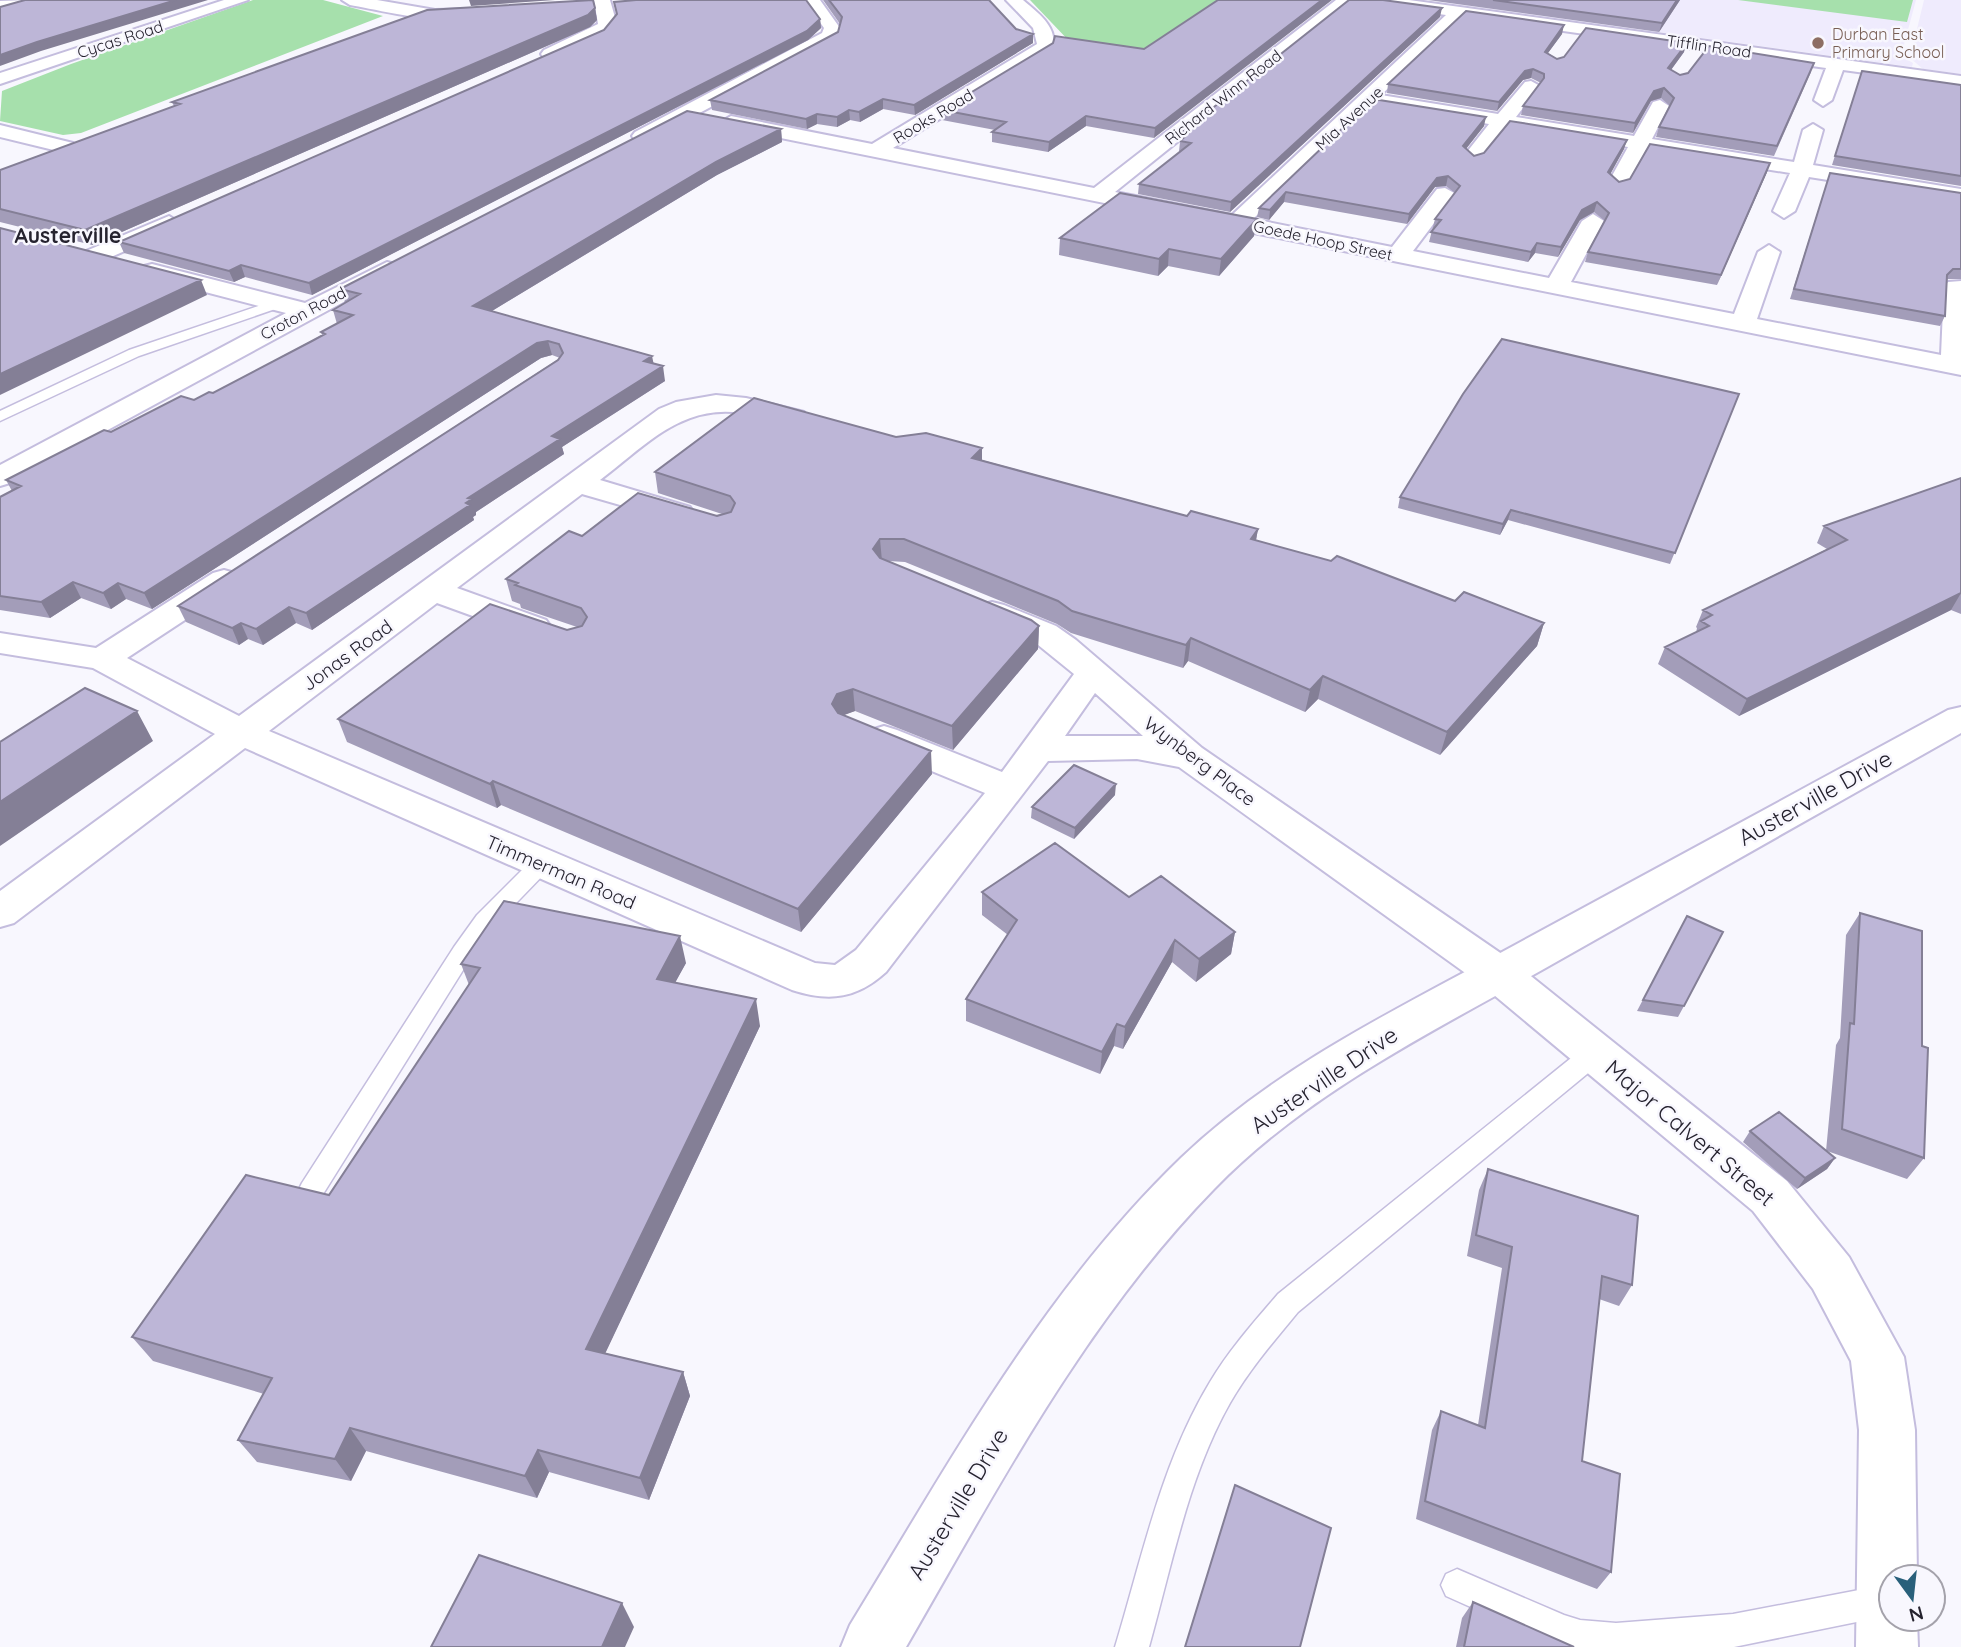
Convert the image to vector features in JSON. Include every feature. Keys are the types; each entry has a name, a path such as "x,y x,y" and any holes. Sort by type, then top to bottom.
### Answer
{"street":[{"path":"0,6 20,0"},
{"name":"Cycas Road","path":"0,79 240,0"},
{"path":"349,0 424,14 488,13"},
{"path":"623,145 830,36 832,28 812,0"},
{"name":"Rooks Road","path":"876,150 1045,46 1047,37 1044,30 1014,0"},
{"name":"Richard Winn Road","path":"1100,194 1346,0"},
{"name":"Tifflin Road","path":"1374,0 1961,81"},
{"path":"535,61 605,27 608,21 603,3"},
{"name":"Mia Avenue","path":"1237,222 1459,12"},
{"path":"385,28 424,14"},
{"path":"1562,50 1578,28"},
{"path":"1685,66 1702,45"},
{"path":"1823,100 1836,64"},
{"path":"1473,157 1531,86"},
{"path":"1369,99 1961,195"},
{"path":"1618,183 1660,106"},
{"name":"Goede Hoop Street","path":"684,113 1957,366"},
{"path":"1784,211 1802,169 1813,130"},
{"path":"0,131 72,145 33,160"},
{"path":"1397,256 1445,194"},
{"path":"94,256 182,217"},
{"path":"1556,287 1593,221"},
{"path":"67,249 305,311"},
{"path":"1743,323 1769,252"},
{"name":"Croton Road","path":"0,477 403,260"},
{"path":"1956,287 1957,366"},
{"name":"Jonas Road","path":"0,912 669,415 698,403 736,402 817,424"},
{"path":"578,483 708,522"},
{"path":"102,659 252,561"},
{"path":"434,591 561,636"},
{"name":"Wynberg Place","path":"956,597 1044,633 1064,646 1189,757 1497,973"},
{"name":"Timmerman Road","path":"0,643 102,659 242,733 807,978 830,984 851,978 871,961 1009,789 1092,673"},
{"name":"Austerville Drive","path":"872,1647 1046,1360 1124,1255 1197,1174 1273,1109 1352,1055 1961,718"},
{"path":"854,726 1009,789"},
{"path":"1038,748 1136,747 1189,757"},
{"name":"Major Calvert Street","path":"1497,973 1770,1196 1831,1273 1877,1357 1887,1430 1887,1563"}],"lane":[{"path":"0,417 134,353 276,304"},
{"path":"311,1191 462,953 485,921 541,864"},
{"path":"1132,1647 1183,1474 1212,1407 1246,1352 1288,1303 1595,1053"},
{"path":"1457,1585 1580,1637 1635,1646 1676,1645 1729,1636 1877,1625"}],"shaded area":[{"name":"Durban East Primary School","path":"1450,0 1916,0 1901,56 1913,63 1912,67 1446,3"},
{"path":"1924,0 1961,0 1961,74 1923,69 1910,58"}],"green space":[{"path":"253,0 323,0 383,16 81,133 63,135 0,121 2,91"},
{"path":"1030,0 1227,0 1148,55 1071,43"},
{"path":"1738,0 1913,0 1907,22"}],"building":[{"path":"25,0 176,0 0,55 0,7"},
{"path":"593,0 595,8 588,15 85,230 0,209 0,170 180,104 172,102 427,10"},
{"path":"806,0 820,19 807,31 309,283 241,265 229,271 119,242 604,30 617,14 614,2"},
{"path":"829,0 989,0 1016,29 1033,34 914,105 883,99 859,112 849,110 837,117 817,114 806,119 710,100 838,32 842,17"},
{"path":"1218,0 1322,0 1155,128 1086,116 1049,142 992,132 1006,122 942,110 1053,43 1055,36 1144,49"},
{"path":"1349,0 1383,0 1442,8 1231,202 1139,184 1191,143 1180,141 1188,134 1181,133"},
{"path":"1493,0 1677,0 1662,23"},
{"path":"1466,11 1564,25 1545,52 1557,59 1564,57 1586,28 1687,43 1668,68 1680,75 1688,73 1709,46 1814,63 1777,146 1659,127 1674,98 1664,88 1654,91 1635,123 1523,106 1544,78 1544,74 1533,69 1525,71 1499,102 1388,84"},
{"path":"1862,71 1961,85 1961,176 1835,156"},
{"path":"1373,99 1486,117 1463,146 1474,156 1484,153 1510,121 1627,140 1608,172 1619,182 1630,179 1650,144 1770,163 1721,275 1588,252 1609,213 1597,202 1582,210 1561,247 1537,243 1531,252 1431,232 1441,220 1435,219 1460,186 1448,176 1437,178 1409,214 1286,192 1270,210 1259,208"},
{"path":"687,111 781,129 716,162 473,306 652,356 644,361 663,366 552,436 560,439 468,498 472,499 466,503 470,505 306,613 289,607 256,629 241,623 232,628 178,606 558,360 563,353 559,344 548,341 537,343 144,593 118,583 103,593 73,582 41,602 0,596 0,497 21,486 6,480 104,430 111,432 181,396 194,400 209,392 213,393 325,334 321,332 353,315 333,310 360,294 340,289"},
{"path":"1830,173 1961,193 1961,269 1953,269 1947,275 1945,316 1794,289"},
{"path":"1120,193 1257,219 1221,259 1169,249 1159,259 1060,238"},
{"path":"0,228 201,280 0,374"},
{"path":"1502,339 1739,394 1675,553 1511,510 1503,524 1400,497 1463,394"},
{"path":"754,398 896,437 926,433 982,448 972,458 1187,516 1191,511 1258,529 1251,539 1331,561 1337,556 1455,601 1464,592 1544,623 1447,732 1323,676 1310,690 1191,638 1186,645 1072,611 1058,601 904,539 880,539 873,549 880,558 1031,620 1039,626 952,726 853,689 837,694 832,704 838,713 931,751 798,909 338,719 490,604 567,630 582,626 587,617 581,608 515,585 518,583 506,579 569,531 582,536 638,493 717,516 731,512 735,503 730,496 655,472"},
{"path":"1961,478 1961,593 1747,699 1665,647 1709,626 1701,621 1712,615 1703,610 1847,540 1824,526"},
{"path":"85,688 137,711 0,802 0,742"},
{"path":"1074,765 1116,784 1075,828 1032,807"},
{"path":"1055,843 1129,897 1161,876 1235,932 1199,959 1175,940 1125,1027 1117,1024 1102,1052 966,999 1017,920 982,892"},
{"path":"504,901 680,936 657,979 756,999 586,1349 683,1372 640,1478 538,1450 525,1476 350,1428 335,1459 238,1440 272,1378 132,1337 246,1175 329,1195 480,968 461,964"},
{"path":"1860,913 1922,931 1922,1046 1928,1048 1924,1158 1842,1129 1850,1023 1854,1024"},
{"path":"1687,916 1723,932 1684,1006 1643,1000"},
{"path":"1779,1112 1835,1158 1805,1178 1750,1131"},
{"path":"1488,1169 1638,1216 1632,1285 1602,1276 1582,1461 1620,1474 1611,1572 1425,1501 1441,1411 1485,1428 1512,1247 1476,1235"},
{"path":"1235,1485 1331,1528 1300,1647 1185,1647"},
{"path":"479,1555 622,1603 602,1647 431,1647"},
{"path":"1473,1602 1574,1647 1464,1647"}],"place":[{"name":"Durban East Primary School","path":"1818,43"}],"district":[{"name":"Austerville","path":"68,236"}]}
